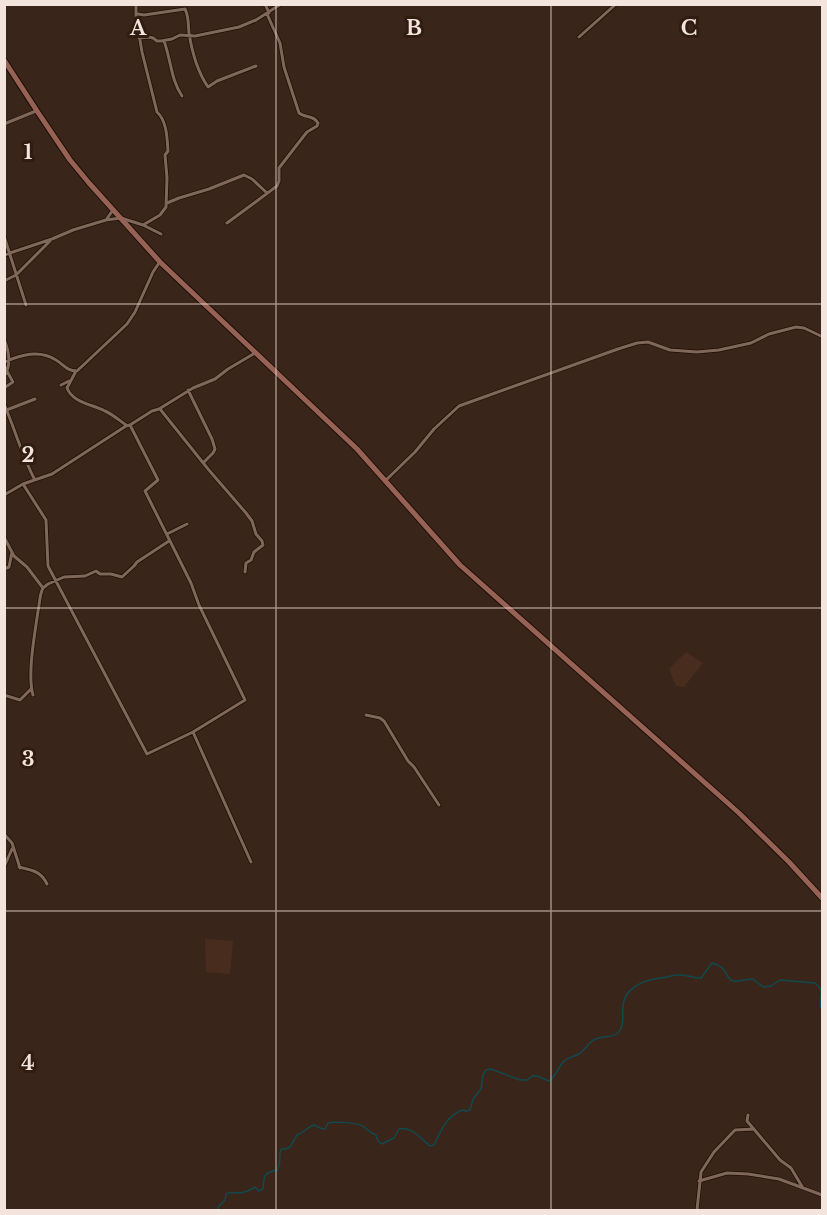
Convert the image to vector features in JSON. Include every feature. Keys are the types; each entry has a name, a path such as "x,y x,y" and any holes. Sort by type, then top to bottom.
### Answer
{"main road":[{"path":"4,60 70,160 160,262 357,448 460,565 739,813 822,898"}],"street":[{"path":"136,4 139,38 157,112 164,122 168,151 165,155 166,207 164,211 143,225"},
{"path":"227,223 277,186 279,168 307,132 318,123 314,118 299,112 284,68 280,43 265,4"},
{"path":"139,38 149,37 157,41 164,41 180,35 195,36 239,27 268,14 281,4"},
{"path":"579,37 616,4"},
{"path":"137,14 144,15 183,8 186,11 194,60 208,87 256,66"},
{"path":"164,41 170,57 175,84 182,96"},
{"path":"4,124 37,111"},
{"path":"167,203 244,175 267,193"},
{"path":"106,220 113,210"},
{"path":"4,255 106,220 121,218 161,234"},
{"path":"4,236 26,305"},
{"path":"4,281 16,275 52,239"},
{"path":"23,484 46,520 48,566 147,754 193,732 245,700 199,605 191,582 145,491 158,480 128,425 104,410 72,397 67,388 76,371 127,324 160,262"},
{"path":"384,480 416,452 434,429 459,406 618,349 648,342 670,350 697,352 719,350 751,343 769,334 796,327 821,336"},
{"path":"4,339 8,348 6,363 13,382 4,388"},
{"path":"4,495 23,484 52,474 128,425 189,390 215,379 255,353"},
{"path":"6,363 23,354 37,354 54,358 66,368 73,372 76,371"},
{"path":"4,376 9,366 6,363"},
{"path":"61,385 70,380"},
{"path":"187,384 215,449 203,463"},
{"path":"6,411 35,399"},
{"path":"4,404 19,447 35,480"},
{"path":"159,409 252,521 256,534 262,541 262,546 246,563 245,572"},
{"path":"167,534 187,524"},
{"path":"4,537 14,556 27,567 43,588"},
{"path":"33,695 31,689 35,629 43,588 64,577 85,576 96,571 100,574 122,577 137,562 170,540"},
{"path":"4,568 9,567 12,552"},
{"path":"4,695 20,700 31,689"},
{"path":"366,715 382,719 439,805"},
{"path":"193,732 251,862"},
{"path":"4,834 12,843 19,868 38,872 47,884"},
{"path":"4,867 13,848"},
{"path":"748,1115 747,1121 780,1160 791,1168 804,1189"},
{"path":"697,1210 699,1182 704,1165 733,1132 738,1129 754,1129"},
{"path":"699,1182 734,1173 779,1179 822,1195"}],"shaded area":[{"path":"686,652 703,663 684,687 676,686 669,669"},
{"path":"205,939 233,941 230,974 206,972"}],"waterway":[{"path":"219,1210 218,1207 228,1193 239,1193 255,1187 259,1191 263,1189 265,1176 277,1170 281,1149 290,1147 297,1135 314,1125 325,1129 331,1122 361,1125 376,1135 382,1144 394,1138 399,1129 408,1129 430,1146 434,1145 452,1116 462,1110 470,1110 473,1099 481,1089 486,1070 491,1069 520,1080 537,1076 549,1081 563,1062 579,1054 592,1041 618,1033 622,1024 623,1006 627,994 636,986 648,981 674,975 701,978 712,963 721,967 730,980 753,979 763,987 771,986 780,980 815,983 821,990 822,1009"}]}
